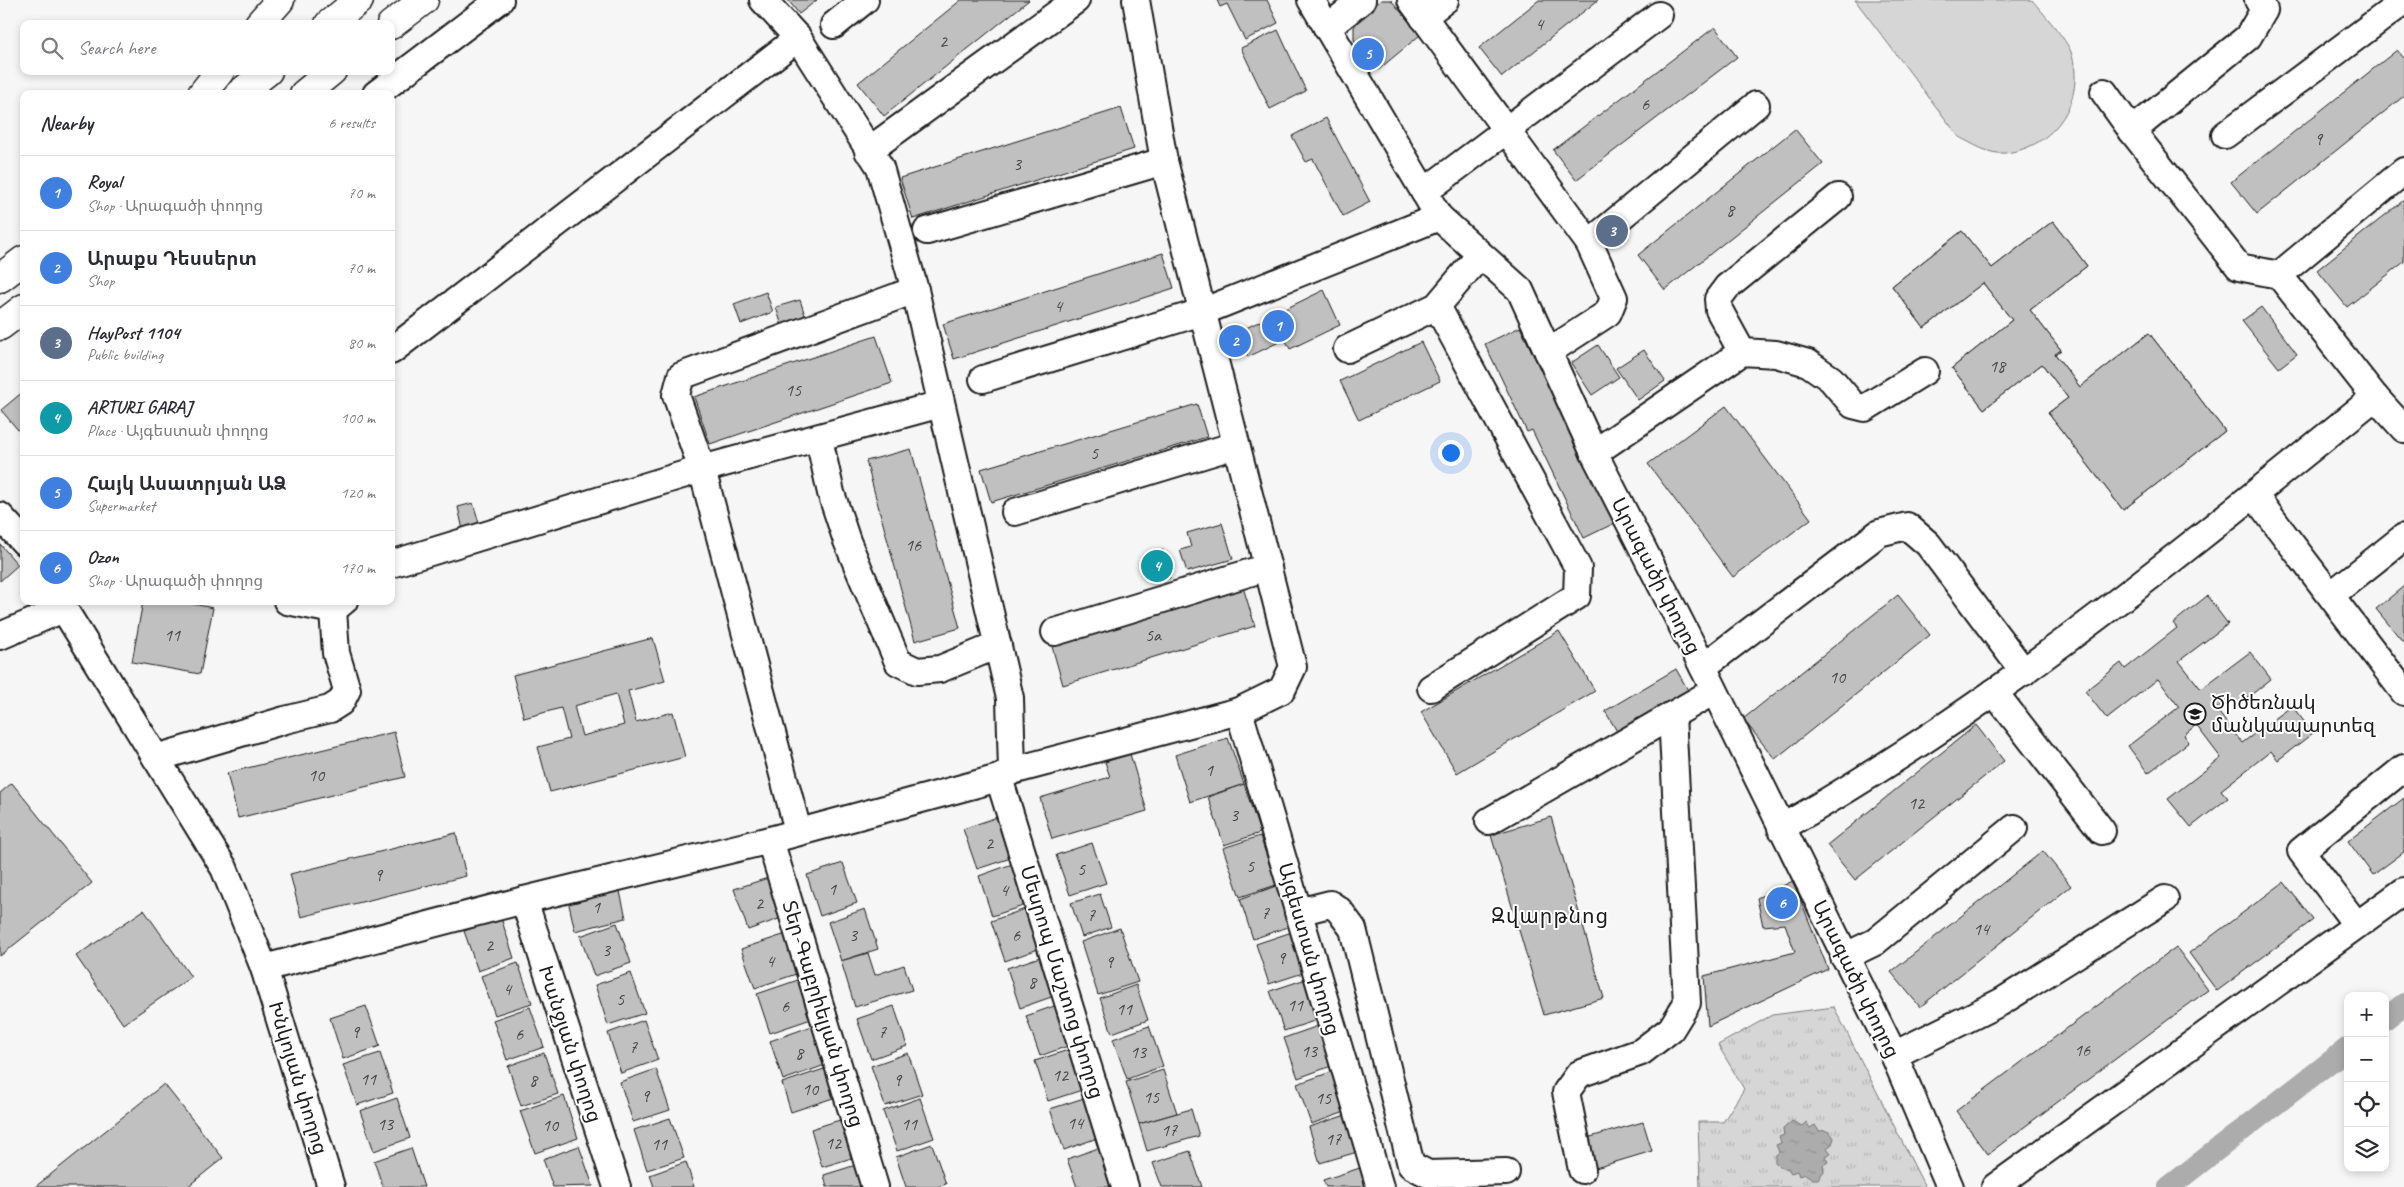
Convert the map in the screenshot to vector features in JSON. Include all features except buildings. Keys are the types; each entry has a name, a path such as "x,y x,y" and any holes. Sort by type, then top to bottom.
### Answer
{"highway":[{"path":"262,20 280,0"},
{"path":"334,20 359,0"},
{"path":"395,22 424,0"},
{"path":"205,90 217,75"},
{"path":"244,90 263,75"},
{"path":"309,90 327,75"},
{"path":"0,278 20,263"},
{"path":"0,326 20,311"}],"street":[{"path":"381,90 500,0"},
{"name":"Մեսրոպ Մաշտոց փողոց","path":"763,0 798,38 868,151 880,167 915,290 1010,698 1006,774 1125,1187"},
{"path":"834,24 865,0"},
{"path":"868,151 1076,0"},
{"path":"264,968 524,900 770,840 1239,711 1282,690 1293,667 1164,161 1136,0"},
{"name":"Արագածի փողոց","path":"1311,0 1439,217 1520,290 1594,453 1703,667 1844,957 1894,1055 1950,1187"},
{"path":"1327,28 1362,0"},
{"path":"1445,0 1417,9 1589,243 1614,298 1608,312 1548,352"},
{"path":"2132,132 2248,37 2264,10 2258,0"},
{"path":"2225,135 2403,2"},
{"path":"1424,192 1659,15"},
{"path":"395,348 798,38"},
{"path":"2104,92 2132,132 2239,268 2279,275 2375,397 2404,429"},
{"path":"1589,243 1756,105"},
{"path":"927,231 1164,161"},
{"path":"2279,275 2404,171"},
{"path":"1742,352 1719,310 1718,299 1727,287 1838,197"},
{"path":"982,379 1202,312 1439,217"},
{"path":"1348,349 1436,306 1480,254"},
{"path":"798,831 702,469 676,395 681,376 915,290"},
{"path":"1432,688 1577,596 1578,568 1436,306"},
{"path":"1594,453 1742,352 1776,354 1808,363 1830,379 1853,405 1865,408 1925,371"},
{"path":"1781,828 1847,791 2024,672 2254,495 2375,397"},
{"path":"395,563 702,469 819,439 941,404"},
{"path":"819,439 831,493 847,542 898,662 917,671 940,668 998,645"},
{"path":"1015,512 1236,445"},
{"path":"2254,495 2404,692"},
{"path":"0,516 20,538"},
{"path":"1703,667 1879,533 1907,526 1928,544 2024,672"},
{"path":"2332,595 2404,537"},
{"path":"1055,632 1268,566"},
{"path":"0,636 61,605"},
{"name":"Խնկոյան փողոց","path":"61,605 224,868 264,968 331,1187"},
{"path":"156,758 285,720 330,710 341,702 347,690 336,653 339,606"},
{"path":"1489,820 1714,691"},
{"path":"1994,692 2102,831"},
{"name":"Այգեստան փողոց","path":"1239,711 1380,1187"},
{"path":"1582,1170 1566,1092 1579,1074 1641,1052 1671,1029 1687,1003 1672,715"},
{"path":"2356,924 2301,851 2404,768"},
{"path":"1844,957 1875,942 2014,828"},
{"name":"Տեր-Գաբրիելյան փողոց","path":"770,840 875,1187"},
{"path":"1995,1187 2404,891"},
{"path":"1894,1055 2001,1002 2165,899"},
{"name":"Խանջյան փողոց","path":"524,900 616,1187"},
{"path":"1298,912 1330,904 1339,910 1353,928 1410,1165 1428,1174 1506,1172"}],"green space":[{"path":"1855,0 2032,0 2060,33 2071,52 2075,70 2070,104 2052,132 2038,142 2023,149 1999,153 1975,146 1959,137"},
{"path":"1834,1007 1925,1187 1700,1187 1698,1122 1723,1122 1744,1089 1718,1045 1772,1015"}],"water":[{"path":"1792,1121 1802,1126 1806,1122 1810,1128 1815,1125 1819,1131 1828,1132 1834,1138 1832,1144 1827,1148 1831,1153 1825,1156 1828,1162 1823,1165 1824,1171 1818,1179 1813,1179 1805,1174 1799,1176 1797,1171 1791,1173 1788,1168 1782,1169 1775,1162 1775,1156 1779,1152 1776,1145 1781,1143 1779,1137 1784,1135 1783,1129"}],"waterway":[{"path":"2389,1016 2404,1004"},
{"path":"2169,1187 2344,1051"}],"place":[{"name":"Հայկ Ասատրյան ԱՁ","path":"1368,54"},
{"name":"HayPost 1104","path":"1612,231"},
{"name":"Royal","path":"1278,326"},
{"name":"Արաքս Դեսսերտ","path":"1235,341"},
{"name":"ARTURI GARAJ","path":"1157,566"},
{"name":"Ծիծեռնակ մանկապարտեզ","path":"2195,714"},
{"name":"Ozon","path":"1782,903"}],"district":[{"name":"Զվարթնոց","path":"1550,916"}]}
